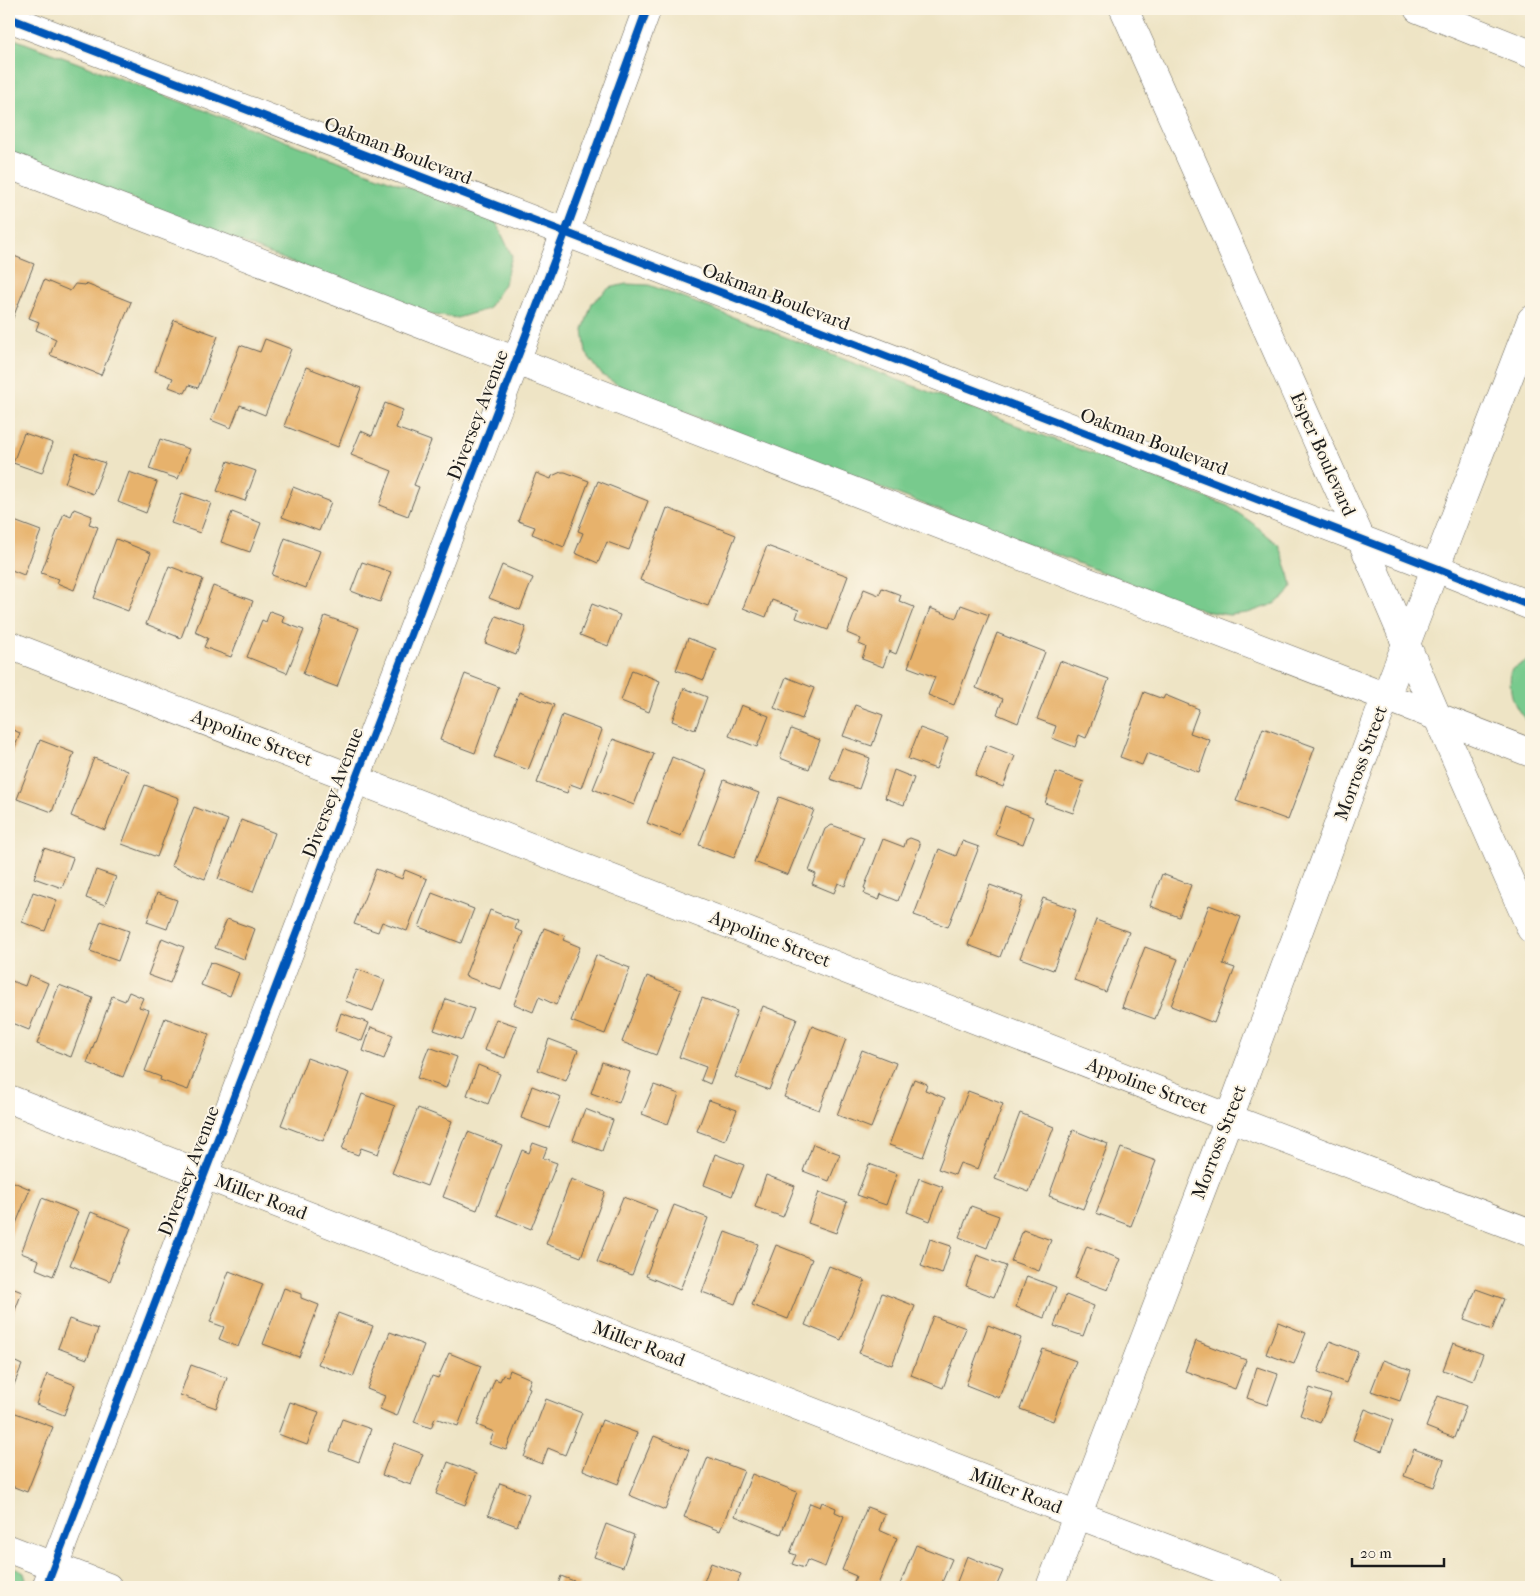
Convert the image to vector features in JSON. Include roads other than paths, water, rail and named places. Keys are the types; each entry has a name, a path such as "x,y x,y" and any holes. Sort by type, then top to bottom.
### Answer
{"street":[{"name":"Diversey Avenue","path":"50,1577 565,233 647,9"},
{"name":"Esper Boulevard","path":"1124,9 1361,540 1531,929"},
{"path":"1418,9 1531,54"},
{"name":"Oakman Boulevard","path":"9,18 1531,606"},
{"path":"9,165 1531,753"},
{"path":"1436,568 1531,320"},
{"name":"Morross Street","path":"1050,1587 1436,568"},
{"name":"Appoline Street","path":"9,645 1229,1118 1531,1233"},
{"name":"Miller Road","path":"9,1099 1078,1515 1269,1587"},
{"path":"9,1549 50,1577 108,1587"}]}
